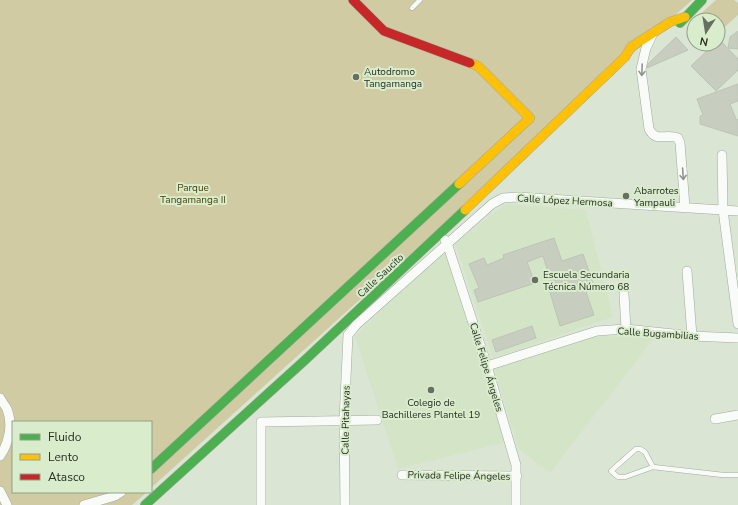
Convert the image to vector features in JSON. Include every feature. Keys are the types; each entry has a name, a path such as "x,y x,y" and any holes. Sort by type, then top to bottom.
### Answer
{"street":[{"path":"152,468 530,118 478,66 384,31 352,0"},
{"name":"Calle Saucito","path":"625,57 637,54 676,28 702,0"},
{"name":"Calle Saucito","path":"145,505 304,361 440,234 625,57 631,47 670,22 685,17"},
{"path":"653,33 646,48 641,69 649,129 652,135 657,137 672,136 678,138 680,143 685,207"},
{"path":"722,155 723,210 735,278 738,324"},
{"name":"Calle López Hermosa","path":"348,336 356,325 447,243 492,204 503,198 517,197 738,211"},
{"name":"Calle Felipe Ángeles","path":"440,234 447,243 511,446 517,476 516,505"},
{"path":"687,271 692,336"},
{"path":"624,294 626,329"},
{"name":"Calle Bugambilias","path":"487,366 598,331 626,329 692,336 738,338"},
{"name":"Calle Pitahayas","path":"345,505 344,421 348,336"},
{"path":"0,398 7,410 10,433 5,449 0,456"},
{"path":"715,419 738,415"},
{"path":"261,505 261,422 377,420"},
{"name":"Privada Felipe Ángeles","path":"402,475 517,476"},
{"path":"0,491 7,505"},
{"path":"84,505 115,496 120,493"}],"lane":[{"path":"412,8 420,0"},
{"path":"653,467 645,452 640,448 636,449 611,471 618,477 625,477 653,467 738,476"}],"shaded area":[{"name":"Escuela Secundaria Técnica Número 68","path":"506,204 586,210 613,317 493,358 455,243"},
{"name":"Colegio de Bachilleres Plantel 19","path":"444,246 506,442 398,469 355,337"},
{"path":"597,336 654,338 550,473 519,449 492,364"}],"green space":[{"name":"Parque Tangamanga II","path":"0,0 692,0 152,487 152,421 12,421 12,493 146,493 132,505 0,505"},
{"path":"716,0 734,0 738,3 738,15 726,26 726,12 703,12"}],"building":[{"path":"738,31 738,49 728,48 730,37"},
{"path":"676,37 686,48 686,51 647,68 648,64"},
{"path":"726,46 738,59 738,70 716,91 691,66 706,52 726,52"},
{"path":"738,84 738,101 730,104 736,119 738,120 738,136 700,124 700,116 703,115 697,99"},
{"path":"554,238 562,261 583,254 595,289 586,292 594,315 560,326 549,289 553,288 543,256 527,262 535,283 478,302 474,290 479,288 469,264 484,258 487,265 504,258 503,255"},
{"path":"532,326 536,338 496,352 492,340"}],"traffic: fast":[{"path":"680,23 702,0"},
{"path":"152,468 459,184"},
{"path":"145,505 304,361 465,210"}],"traffic: slow":[{"path":"465,210 625,57 631,47 670,22 685,17"},
{"path":"459,184 530,118 478,66 470,63"}],"traffic: jam":[{"path":"353,0 384,31 470,63"}],"place":[{"name":"Autodromo Tangamanga","path":"356,77"},
{"name":"Abarrotes Yampauli","path":"626,196"},
{"name":"Escuela Secundaria Técnica Número 68","path":"535,280"},
{"name":"Colegio de Bachilleres Plantel 19","path":"431,390"}]}
